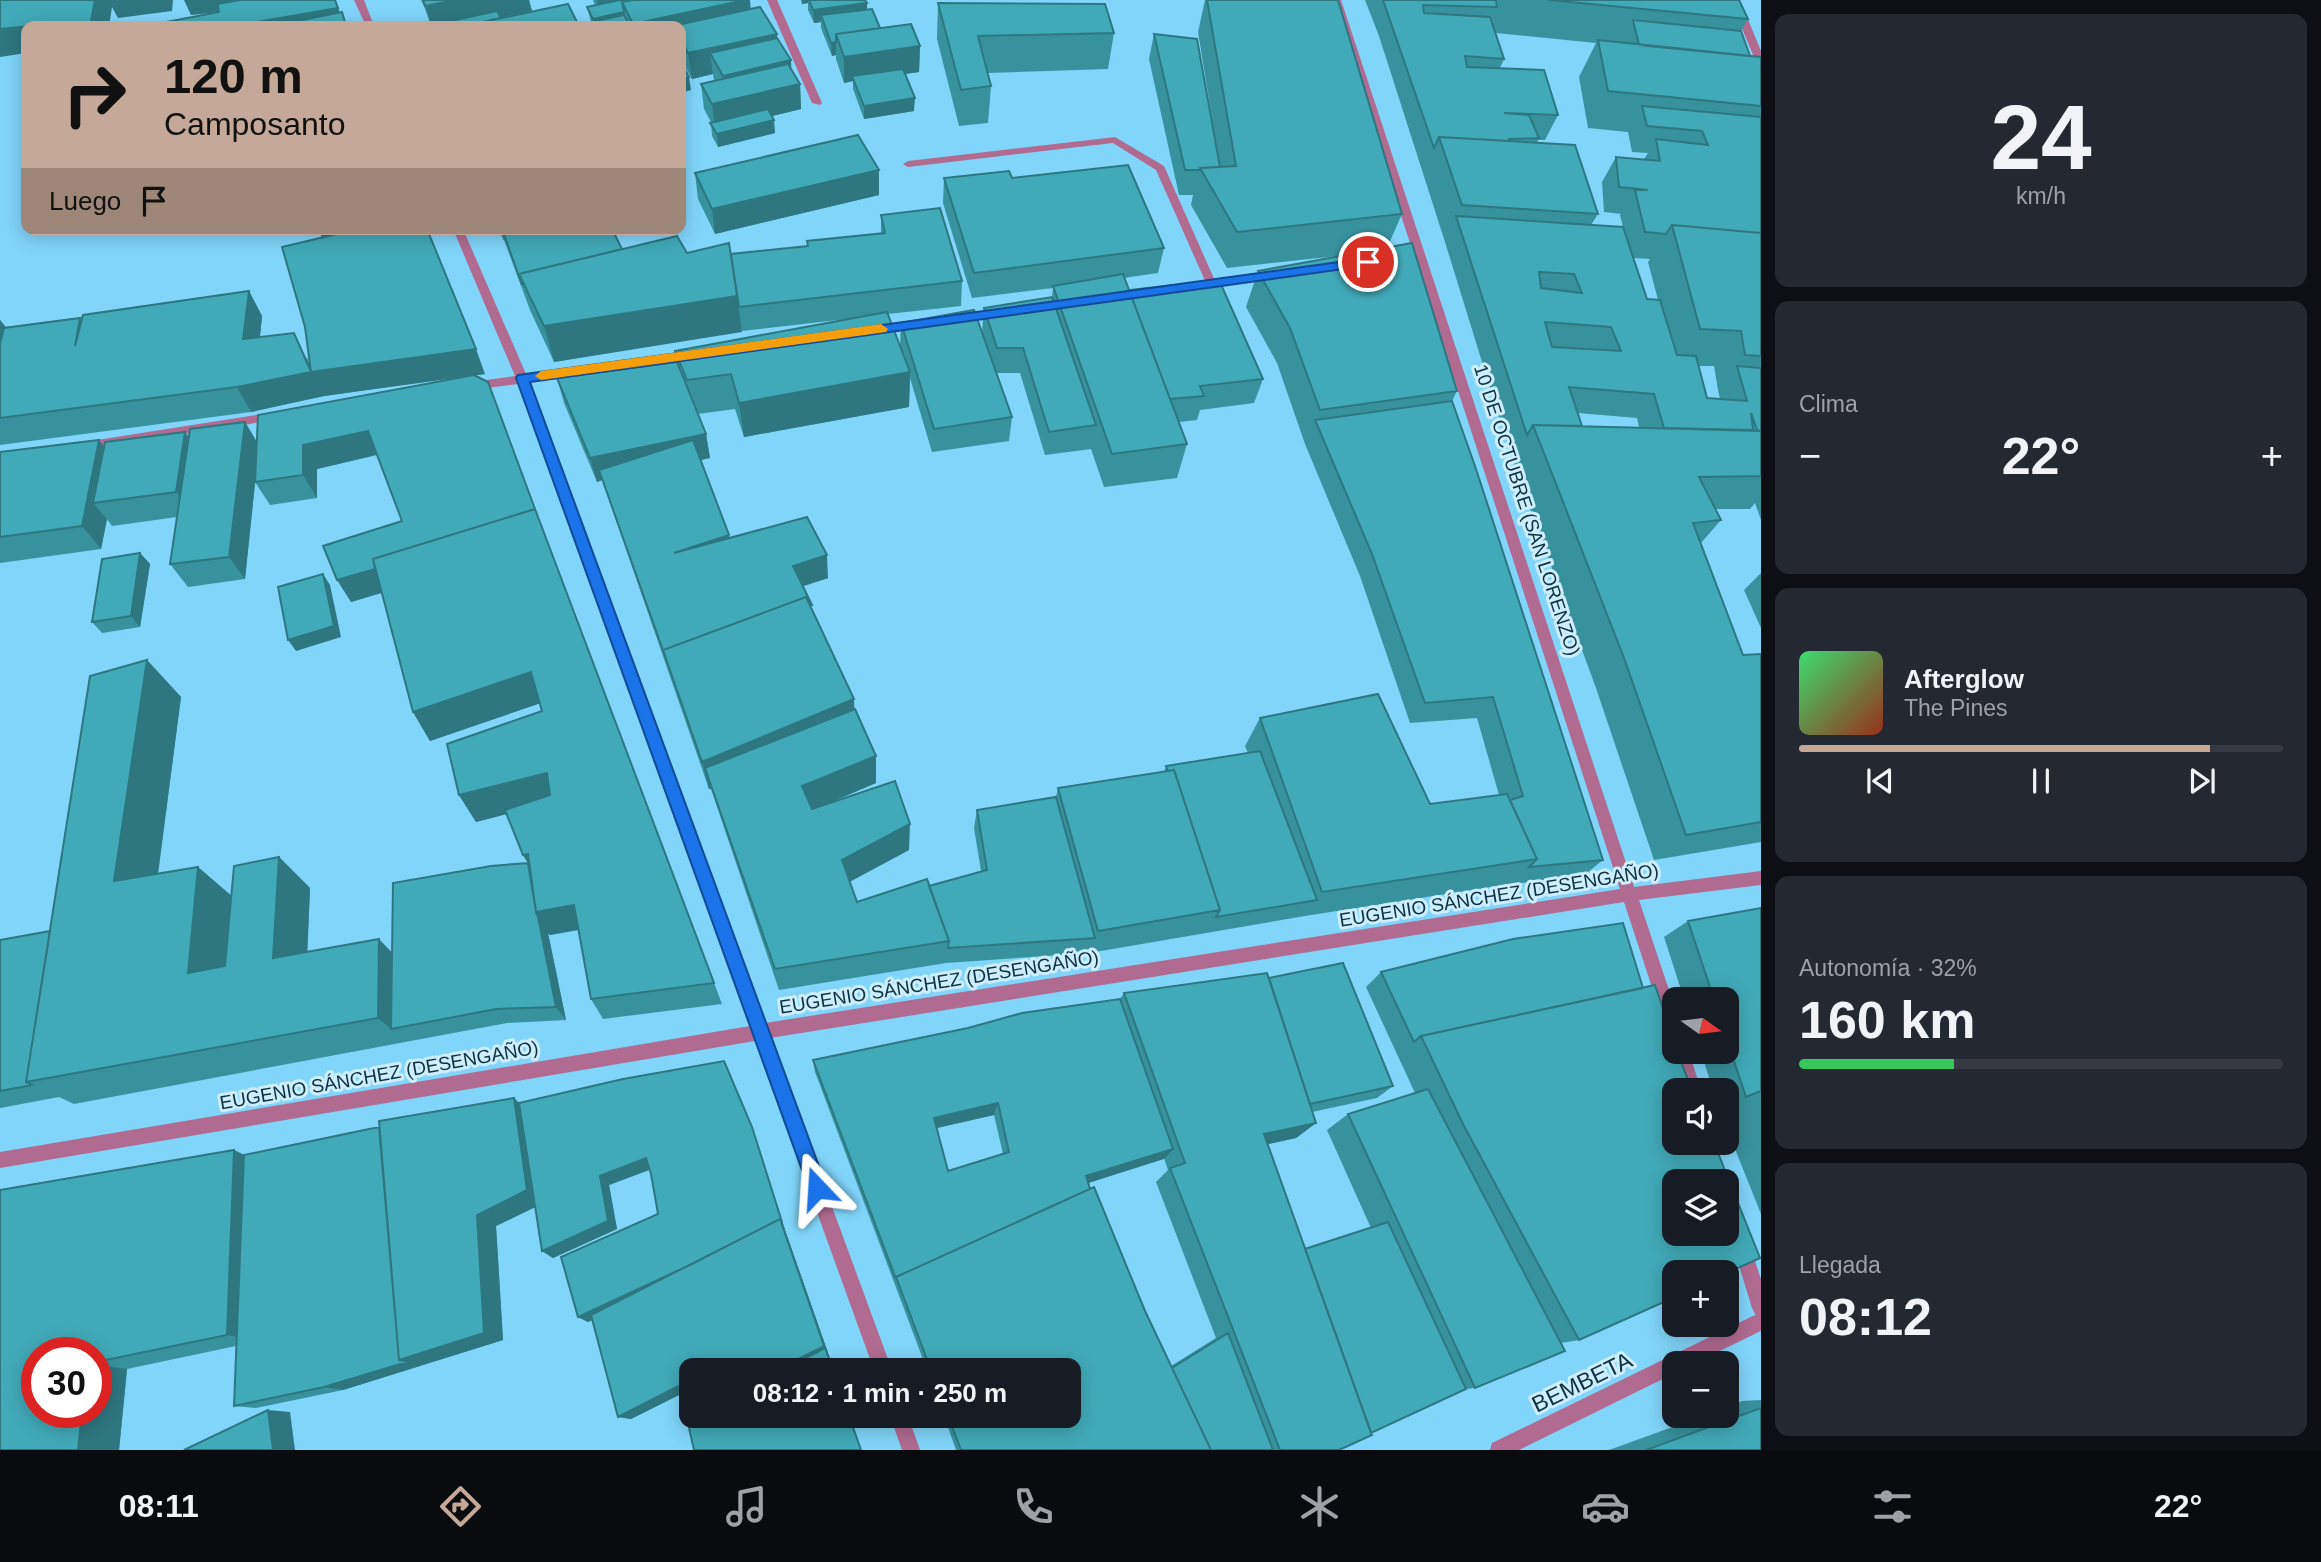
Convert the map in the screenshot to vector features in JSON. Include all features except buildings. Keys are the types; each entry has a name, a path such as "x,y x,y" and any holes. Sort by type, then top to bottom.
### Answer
{"street":[{"path":"359,0 368,21"},
{"path":"772,0 817,103"},
{"name":"10 DE OCTUBRE (SAN LORENZO)","path":"1336,0 1414,256 1662,992"},
{"path":"1735,0 1761,62"},
{"path":"908,164 1115,140 1160,168 1211,283"},
{"path":"461,235 522,378 879,1358"},
{"path":"1184,287 1290,272"},
{"path":"949,319 1018,310"},
{"path":"867,331 936,321"},
{"path":"454,389 701,354"},
{"path":"69,448 289,414"},
{"name":"EUGENIO SÁNCHEZ (DESENGAÑO)","path":"0,1160 761,1032 1631,894 1761,878"},
{"path":"1739,1237 1761,1308"},
{"name":"BEMBETA","path":"1499,1450 1761,1321"},
{"path":"903,1428 911,1450"}],"slow traffic":[{"path":"541,376 881,329"}],"route":[{"path":"817,1188 522,378 1368,262"}]}
